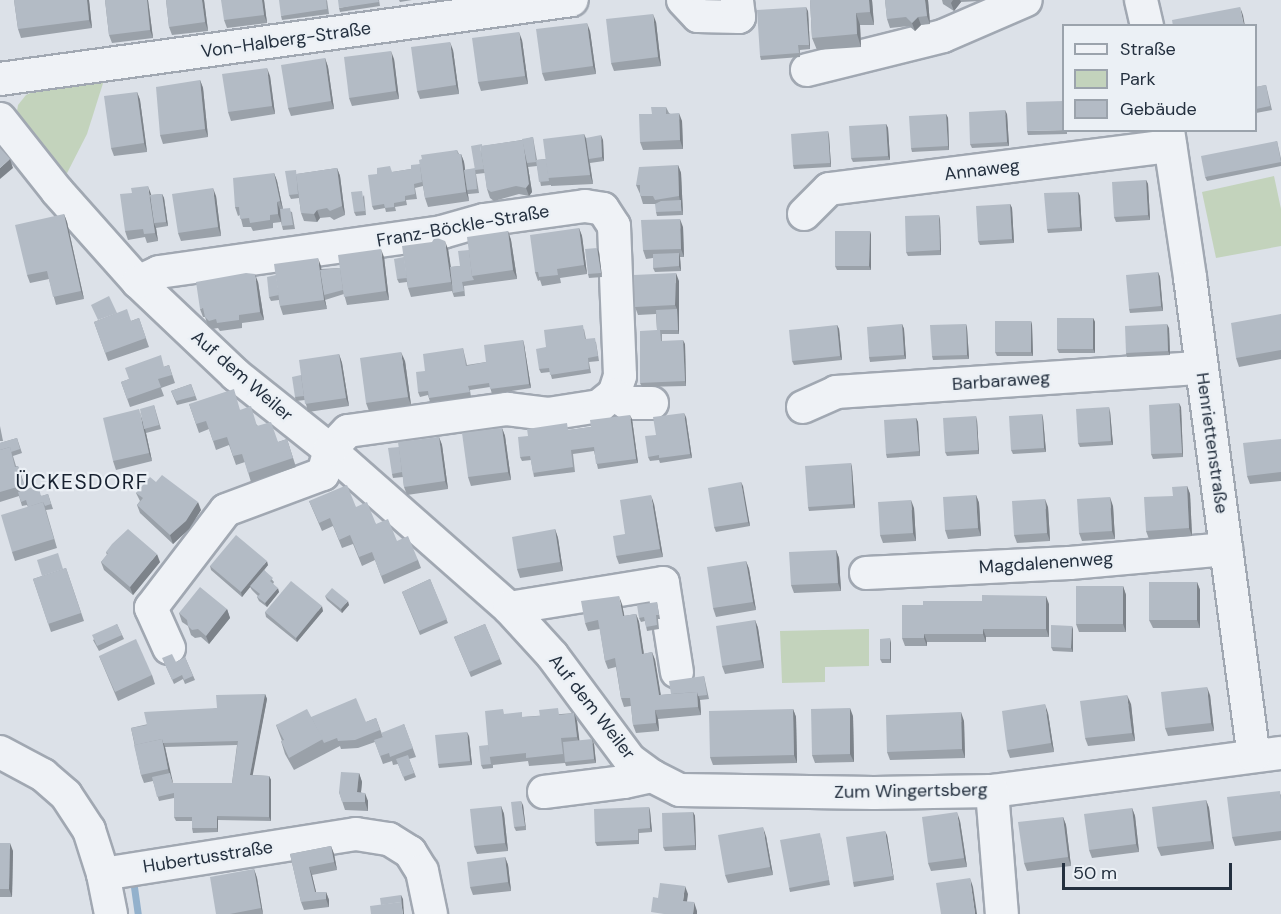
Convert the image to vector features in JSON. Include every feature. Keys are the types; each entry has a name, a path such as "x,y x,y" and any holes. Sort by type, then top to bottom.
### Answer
{"street":[{"name":"Von-Halberg-Straße","path":"0,80 572,0"},
{"path":"683,0 698,16 739,16 737,0"},
{"path":"807,70 943,36 1026,0"},
{"path":"1141,0 1147,24"},
{"name":"Auf dem Weiler","path":"0,119 57,191 138,282 236,375 330,450 509,608 552,655 630,760 652,776"},
{"name":"Annaweg","path":"804,214 829,189 1169,138"},
{"name":"Henriettenstraße","path":"1169,138 1226,549 1268,754"},
{"name":"Franz-Böckle-Straße","path":"138,282 159,272 442,232 484,220 585,206 603,208 614,226 620,376 614,394"},
{"name":"Barbaraweg","path":"803,407 837,392 1202,368"},
{"path":"169,648 151,608 226,510 323,474 330,450 348,431 507,410 548,414 599,406 614,394 627,403 652,403"},
{"name":"Magdalenenweg","path":"866,573 1070,563 1226,549"},
{"path":"509,608 663,583 677,672"},
{"path":"0,752 43,775 66,795 89,830 103,874 111,914"},
{"name":"Zum Wingertsberg","path":"652,776 680,790 874,793 992,791 1268,754"},
{"path":"544,792 624,782 652,776"},
{"path":"992,791 1002,914"},
{"name":"Hubertusstraße","path":"103,874 356,834 388,839 410,852 422,871 431,914"}],"green space":[{"path":"104,80 87,134 63,181 16,118 18,105 26,95 39,89"},
{"path":"1274,176 1281,209 1281,246 1216,258 1202,192"},
{"path":"869,629 869,666 825,667 825,682 782,683 780,631"}],"building":[{"path":"14,0 87,0 89,20 18,29"},
{"path":"105,0 147,0 150,30 109,35"},
{"path":"166,0 202,0 205,22 169,27"},
{"path":"221,0 262,0 264,15 224,20"},
{"path":"279,0 326,0 327,9 281,16"},
{"path":"338,0 378,0 379,2 339,8"},
{"path":"810,0 869,0 870,12 856,13 857,34 812,38"},
{"path":"885,0 925,0 927,16 918,17 912,23 906,17 887,19"},
{"path":"806,7 809,45 798,45 799,53 760,56 757,10"},
{"path":"1240,7 1244,24 1173,24 1172,20"},
{"path":"653,14 658,57 611,63 606,19"},
{"path":"587,23 593,66 542,73 536,29"},
{"path":"519,32 525,76 478,82 472,38"},
{"path":"450,42 456,85 417,91 411,47"},
{"path":"391,51 396,91 349,98 344,57"},
{"path":"325,58 331,101 288,108 281,65"},
{"path":"267,68 272,106 228,112 222,74"},
{"path":"200,80 205,129 160,135 156,87"},
{"path":"1266,85 1270,106 1257,109 1257,87"},
{"path":"137,92 144,143 111,148 104,96"},
{"path":"1062,101 1062,130 1027,131 1026,102"},
{"path":"651,107 666,107 666,114 679,113 680,140 640,142 639,114 652,114"},
{"path":"1005,110 1007,142 970,144 969,112"},
{"path":"946,114 948,146 911,148 909,116"},
{"path":"886,124 888,156 851,158 849,126"},
{"path":"828,131 830,163 793,165 791,134"},
{"path":"584,134 590,175 548,178 543,139"},
{"path":"601,135 602,157 589,159 586,138"},
{"path":"533,137 536,162 527,163 522,139"},
{"path":"523,140 529,184 526,188 516,186 491,192 487,189 480,146"},
{"path":"1277,141 1281,162 1205,177 1201,156"},
{"path":"482,144 480,146 484,169 475,170 471,146"},
{"path":"0,148 10,159 0,168"},
{"path":"457,150 458,154 461,154 466,192 425,198 419,160 422,159 421,155"},
{"path":"546,159 549,181 539,182 536,160"},
{"path":"420,164 422,182 414,184 415,194 405,196 405,201 394,203 394,207 385,208 384,204 372,206 368,175 377,174 377,168 390,166 392,172 411,169 411,165"},
{"path":"678,165 679,196 655,200 653,196 640,196 640,185 636,185 639,167"},
{"path":"337,168 342,206 330,211 327,208 317,210 314,214 301,213 296,174"},
{"path":"475,168 477,189 467,190 464,170"},
{"path":"296,170 298,194 289,195 285,171"},
{"path":"274,173 280,201 277,202 278,214 270,215 270,220 250,223 249,218 240,219 239,207 235,207 233,178"},
{"path":"1146,180 1148,215 1114,217 1112,182"},
{"path":"148,186 155,233 144,234 143,229 125,231 120,194 132,193 131,188"},
{"path":"213,188 218,227 178,233 172,194"},
{"path":"362,191 365,211 354,212 351,192"},
{"path":"1078,192 1080,227 1047,229 1044,193"},
{"path":"162,194 166,222 154,223 150,195"},
{"path":"681,200 681,211 656,212 655,204 661,201"},
{"path":"1010,204 1012,239 978,241 976,206"},
{"path":"290,208 293,225 282,226 280,209"},
{"path":"64,214 81,291 53,297 47,271 27,275 15,225"},
{"path":"939,215 940,250 906,252 905,216"},
{"path":"680,219 681,249 643,250 641,220"},
{"path":"579,228 584,265 557,269 558,275 539,277 538,272 535,272 530,235"},
{"path":"508,231 513,270 472,276 467,237"},
{"path":"835,231 870,231 869,266 835,266"},
{"path":"435,237 445,241 451,282 408,288 402,246 432,242"},
{"path":"597,248 601,273 588,274 585,249"},
{"path":"381,249 386,291 344,297 338,255"},
{"path":"469,250 474,280 462,282 464,291 453,293 450,267 460,266 458,251"},
{"path":"679,253 679,266 653,268 653,254"},
{"path":"404,257 407,278 397,279 394,259"},
{"path":"318,258 324,300 280,306 274,264"},
{"path":"340,268 343,290 324,295 320,270"},
{"path":"1158,272 1161,306 1129,309 1126,275"},
{"path":"246,273 255,274 260,312 239,315 239,320 217,323 216,319 209,321 205,317 203,308 200,309 196,282"},
{"path":"676,273 675,305 635,307 634,275"},
{"path":"276,275 279,295 269,297 267,277"},
{"path":"109,296 117,313 98,320 91,305"},
{"path":"127,309 131,321 139,318 146,338 105,353 94,322"},
{"path":"677,309 678,330 660,330 661,341 683,340 685,381 640,383 640,331 657,330 656,310"},
{"path":"1281,314 1281,350 1236,358 1231,323"},
{"path":"1057,318 1093,318 1093,349 1057,349"},
{"path":"995,321 1031,321 1031,352 995,352"},
{"path":"902,324 904,355 869,357 867,327"},
{"path":"966,324 967,355 932,356 930,325"},
{"path":"1167,324 1168,351 1126,353 1125,326"},
{"path":"583,325 585,339 595,338 598,356 588,358 589,369 550,375 549,368 539,369 536,349 546,347 544,330"},
{"path":"837,325 840,356 792,361 789,330"},
{"path":"523,340 529,384 490,389 489,383 468,386 470,392 429,398 428,391 418,392 416,372 425,371 423,354 463,348 466,366 486,362 484,345"},
{"path":"401,352 408,397 366,403 360,358"},
{"path":"339,354 346,398 305,404 299,360"},
{"path":"161,355 164,367 169,365 172,375 158,379 161,387 127,399 121,382 129,379 125,368"},
{"path":"301,375 304,396 295,397 292,377"},
{"path":"191,384 195,396 176,401 171,391"},
{"path":"234,389 240,410 251,406 257,426 271,422 278,442 287,439 293,458 248,473 242,454 233,456 227,437 213,441 206,421 196,424 189,404"},
{"path":"1179,403 1182,453 1151,454 1149,405"},
{"path":"154,405 159,425 144,429 140,409"},
{"path":"1109,407 1111,441 1078,443 1076,409"},
{"path":"139,409 149,453 113,461 103,418"},
{"path":"684,413 690,454 648,457 645,436 656,435 653,417"},
{"path":"1042,414 1044,448 1011,450 1009,416"},
{"path":"630,415 636,459 596,464 594,447 571,450 573,467 533,473 530,456 520,457 518,437 528,436 527,429 567,423 568,430 591,427 590,420"},
{"path":"976,416 978,450 945,452 943,418"},
{"path":"916,418 919,451 886,454 884,420"},
{"path":"502,428 508,472 468,477 462,433"},
{"path":"439,437 445,481 404,487 398,442"},
{"path":"17,438 20,449 11,452 10,447 0,450 0,443"},
{"path":"1281,439 1281,472 1247,476 1243,443"},
{"path":"10,447 15,467 18,466 24,485 0,492 0,450"},
{"path":"399,447 402,472 392,474 388,448"},
{"path":"851,463 853,504 808,507 805,466"},
{"path":"162,475 198,502 186,521 170,535 137,505 143,498 136,493 150,477 156,482"},
{"path":"741,482 748,522 714,527 708,488"},
{"path":"38,485 41,496 48,494 51,504 45,506 43,502 28,507 26,500 21,502 18,492"},
{"path":"347,485 356,507 367,502 376,524 388,519 397,541 408,536 418,560 381,576 372,552 359,557 350,535 339,540 330,518 319,523 309,501"},
{"path":"1187,486 1189,528 1146,531 1144,497 1173,496 1172,487"},
{"path":"651,495 660,549 616,556 613,536 625,534 620,500"},
{"path":"976,495 978,528 945,530 943,497"},
{"path":"1110,497 1112,531 1079,533 1077,499"},
{"path":"1045,499 1047,533 1014,535 1012,501"},
{"path":"911,500 913,533 880,535 878,502"},
{"path":"43,502 54,539 12,552 1,515"},
{"path":"128,529 157,554 130,587 101,562 112,544"},
{"path":"555,529 560,562 517,569 512,537"},
{"path":"236,535 267,561 241,592 210,566"},
{"path":"836,550 838,583 791,585 789,552"},
{"path":"58,553 63,569 42,576 37,560"},
{"path":"746,561 753,602 713,608 707,567"},
{"path":"66,568 81,613 48,624 33,579"},
{"path":"264,570 273,578 270,581 278,588 265,603 257,597 260,594 250,586"},
{"path":"430,579 447,619 419,631 402,592"},
{"path":"291,581 322,606 296,638 265,612"},
{"path":"1149,582 1197,582 1197,620 1149,620"},
{"path":"1076,586 1123,586 1123,624 1076,624"},
{"path":"200,587 227,609 206,636 198,629 192,630 187,620 179,613"},
{"path":"332,588 348,601 341,609 325,596"},
{"path":"982,595 1046,596 1046,629 983,629 983,634 924,634 924,638 902,638 902,605 923,605 923,601 982,601"},
{"path":"619,596 623,616 636,614 642,654 652,652 659,695 697,692 698,707 655,710 656,723 633,725 630,698 621,698 615,658 605,661 598,620 585,623 581,601"},
{"path":"657,602 659,615 656,615 657,625 646,627 644,617 639,618 637,605"},
{"path":"755,620 761,660 722,666 716,626"},
{"path":"117,624 122,635 97,646 92,635"},
{"path":"485,624 500,659 469,672 454,637"},
{"path":"1051,625 1072,626 1071,648 1051,647"},
{"path":"890,638 890,659 880,659 880,639"},
{"path":"136,639 152,675 115,692 99,656"},
{"path":"172,654 176,662 185,657 193,676 184,680 182,675 172,680 162,658"},
{"path":"704,676 707,695 698,696 697,692 671,694 669,681"},
{"path":"1207,687 1211,723 1165,728 1161,692"},
{"path":"265,694 250,775 269,776 269,817 217,816 217,828 192,828 192,817 174,817 174,793 157,797 152,777 170,773 172,783 232,783 238,741 163,743 162,739 135,745 131,728 147,725 144,712 217,708 216,695"},
{"path":"1127,695 1132,733 1085,738 1080,701"},
{"path":"356,698 366,722 376,718 380,730 355,740 338,741 337,738 324,743 311,717"},
{"path":"1045,704 1051,743 1007,750 1002,711"},
{"path":"558,708 559,715 574,713 577,737 561,738 563,754 526,758 526,753 489,757 485,711 503,709 504,714 522,712 522,717 540,716 539,710"},
{"path":"850,708 850,754 812,755 811,709"},
{"path":"307,709 323,739 289,758 281,741 284,740 276,725"},
{"path":"793,709 794,755 710,757 709,711"},
{"path":"961,712 962,749 887,752 886,715"},
{"path":"404,724 413,748 390,757 389,753 380,756 374,740 383,737 381,733"},
{"path":"467,732 470,761 438,764 435,735"},
{"path":"162,739 168,769 141,775 134,745"},
{"path":"592,739 594,759 565,762 563,742"},
{"path":"488,745 491,764 481,765 479,746"},
{"path":"408,755 414,773 403,777 396,759"},
{"path":"341,772 359,773 357,792 365,793 365,802 342,802 339,792"},
{"path":"1280,791 1281,831 1232,837 1227,797"},
{"path":"1206,800 1211,841 1157,847 1152,807"},
{"path":"521,801 525,826 514,827 511,802"},
{"path":"501,806 505,843 474,846 470,809"},
{"path":"649,807 650,828 638,829 638,840 595,842 594,809"},
{"path":"1132,808 1136,844 1089,850 1084,814"},
{"path":"693,812 695,845 663,847 662,813"},
{"path":"957,812 964,858 928,863 922,817"},
{"path":"1063,817 1068,857 1024,863 1018,822"},
{"path":"763,827 770,867 725,875 718,835"},
{"path":"885,831 893,876 853,882 846,837"},
{"path":"820,833 829,880 789,888 780,840"},
{"path":"0,843 10,843 9,889 0,889"},
{"path":"331,846 334,862 309,867 315,892 326,892 326,899 301,902 290,854"},
{"path":"505,857 508,882 470,887 467,862"},
{"path":"254,869 261,908 230,914 216,914 210,877"},
{"path":"970,878 975,914 941,914 936,883"},
{"path":"660,883 685,886 683,901 694,902 693,914 651,912 653,897 658,898"},
{"path":"401,895 402,906 401,902 381,905 380,898"},
{"path":"401,902 403,914 371,914 370,906"}],"waterway":[{"path":"134,887 138,914"}],"district":[{"name":"ÜCKESDORF","path":"82,482"}]}
